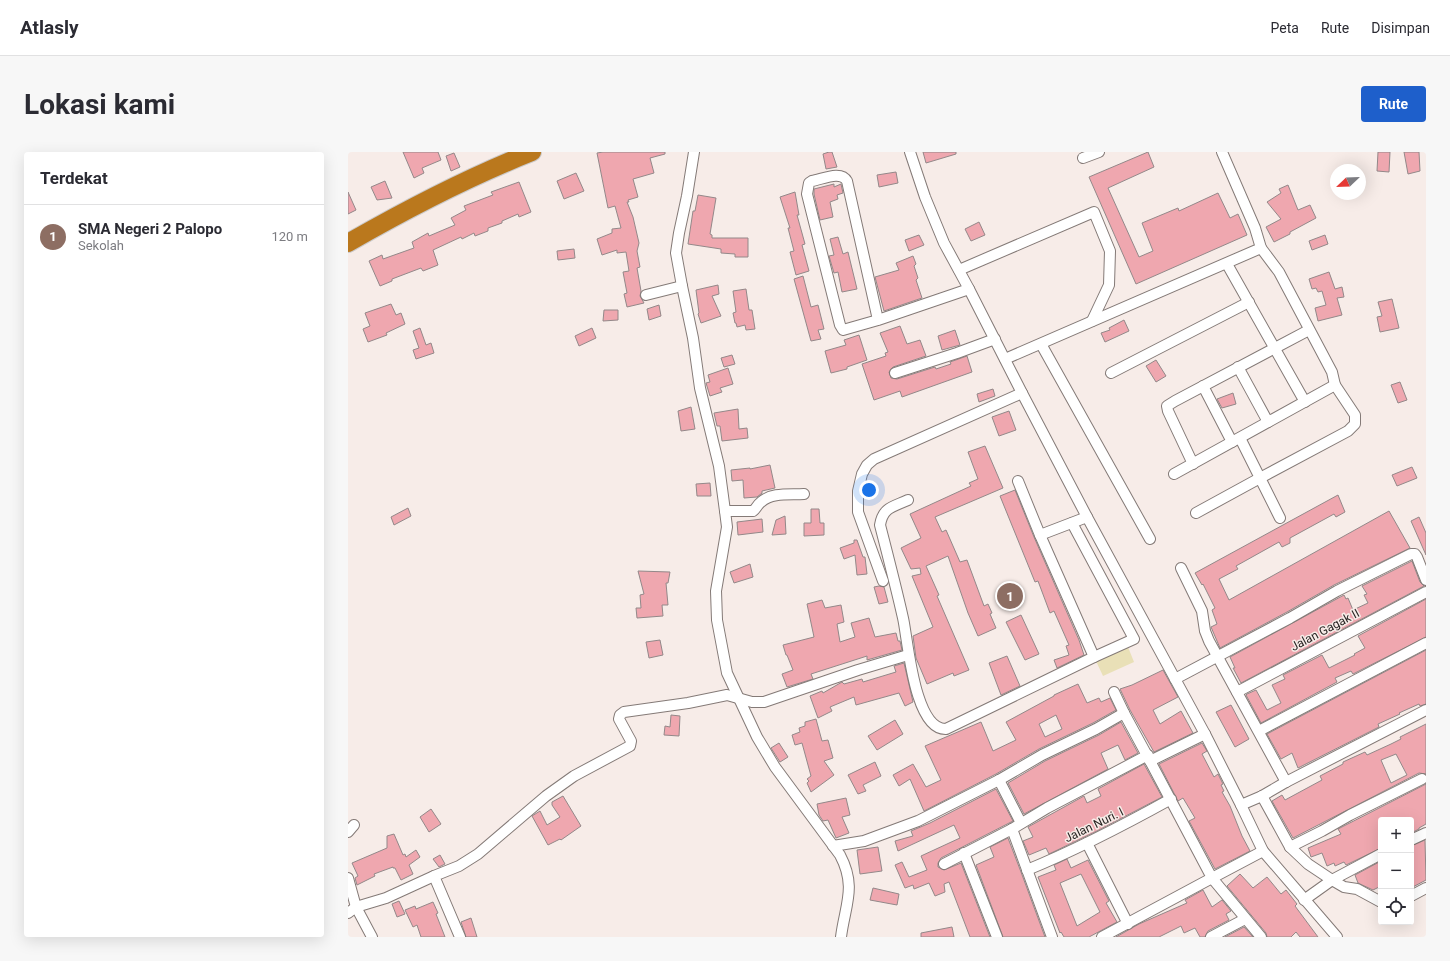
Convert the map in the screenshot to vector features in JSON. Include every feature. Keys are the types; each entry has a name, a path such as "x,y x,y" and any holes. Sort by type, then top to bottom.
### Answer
{"highway":[{"path":"348,243 393,217 532,152"}],"street":[{"path":"694,152 676,253 680,287 692,338 700,388 718,466 727,527 716,591 717,620 727,673 757,737 775,768 840,855 847,870 850,883 850,894 841,937"},
{"path":"910,152 925,198 944,243 1087,517 1205,734 1263,851 1337,937"},
{"path":"1082,158 1099,152"},
{"path":"1196,513 1348,430 1355,424 1355,415 1335,385 1332,372 1279,272 1261,248 1255,228 1222,152"},
{"path":"878,320 847,181 845,177 840,175 812,181 809,183 807,194 841,328 845,330 878,320 969,289"},
{"path":"959,270 1094,212 1110,251 1109,285 1092,322"},
{"path":"1005,359 1228,264 1261,248"},
{"path":"1228,264 1304,402"},
{"path":"646,295 680,287"},
{"path":"1111,373 1249,302"},
{"path":"1193,464 1167,406 1309,330"},
{"path":"895,373 995,339"},
{"path":"1041,344 1150,539"},
{"path":"1238,367 1268,422"},
{"path":"1174,474 1335,385"},
{"path":"1203,386 1260,478 1280,518"},
{"path":"883,581 858,512 858,491 862,474 867,465 874,459 1022,393"},
{"path":"1018,481 1040,535 1094,657"},
{"path":"725,511 753,511 760,502 772,496 804,494"},
{"path":"908,500 889,508 882,516 880,525 904,620 908,656 924,710 931,722 936,727 946,729 1149,632"},
{"path":"1040,535 1087,517"},
{"path":"1072,523 1134,639"},
{"path":"1176,679 1337,591 1411,554 1415,554 1417,557 1426,580"},
{"path":"1181,568 1202,611 1205,631 1217,657 1286,782"},
{"name":"Jalan Gagak II","path":"1237,692 1426,592"},
{"path":"1259,732 1426,643"},
{"path":"352,910 386,898 459,866 478,854 546,796 574,776 630,746 631,740 619,719 620,715 624,712 688,703 727,695 752,702 764,702 858,670 908,656"},
{"path":"1114,692 1212,878 1261,937"},
{"path":"1241,805 1262,796 1286,782 1426,710"},
{"path":"833,846 864,841 918,821 999,780 1042,755 1096,729 1124,713"},
{"path":"944,864 1149,758 1205,734"},
{"path":"1290,847 1424,778 1426,789"},
{"path":"999,780 1021,823"},
{"path":"1262,796 1290,847 1308,864 1344,887 1357,889 1378,900"},
{"name":"Jalan Nuri. I","path":"1026,870 1087,843 1171,799"},
{"path":"1012,829 1052,937"},
{"path":"1414,839 1426,833"},
{"path":"1087,843 1128,924"},
{"path":"1102,937 1263,851"},
{"path":"964,853 997,937"},
{"path":"1304,900 1332,880 1378,856"},
{"path":"434,876 460,937"},
{"path":"348,878 352,910 372,937"},
{"path":"1414,894 1426,888"},
{"path":"1211,937 1245,919"}],"shaded area":[{"path":"1128,647 1134,662 1103,676 1096,661"}],"building":[{"path":"403,152 438,152 441,160 422,168 424,173 414,178"},
{"path":"665,152 665,154 650,158 654,173 633,179 638,197 628,200 629,202 627,202 633,217 639,243 637,251 640,267 637,268 641,291 640,296 644,303 627,307 624,294 627,293 623,272 629,271 626,252 617,253 617,250 602,255 597,239 612,233 612,229 621,228 615,206 608,208 597,153"},
{"path":"832,152 837,167 826,169 823,154"},
{"path":"923,152 956,152 956,154 926,163"},
{"path":"1148,152 1154,167 1108,188 1139,257 1153,251 1142,223 1178,208 1179,211 1218,193 1230,218 1238,214 1247,235 1136,284 1089,177"},
{"path":"1378,152 1390,152 1389,172 1377,171"},
{"path":"1404,152 1419,152 1420,171 1408,174"},
{"path":"454,153 460,167 451,171 446,156"},
{"path":"896,172 898,183 879,187 877,175"},
{"path":"576,173 584,191 564,199 557,181"},
{"path":"385,181 392,198 377,200 371,187"},
{"path":"519,182 531,212 519,217 518,214 502,221 502,223 488,228 488,231 475,236 474,233 462,239 461,237 433,250 438,265 423,271 421,268 392,279 392,281 380,286 369,261 382,255 383,259 414,248 412,242 428,233 429,236 455,225 451,218 466,210 464,206 493,195 491,192"},
{"path":"834,184 834,187 841,184 843,193 837,195 838,199 830,202 833,217 820,220 814,189"},
{"path":"1288,185 1298,210 1310,205 1316,218 1274,242 1266,227 1281,219 1267,202 1281,193 1279,189"},
{"path":"348,192 356,210 348,214"},
{"path":"795,192 799,215 797,215 805,244 802,245 809,271 796,275 790,252 794,251 788,228 790,228 780,197"},
{"path":"698,195 716,198 710,234 712,235 712,238 748,238 748,257 735,257 735,254 721,253 721,249 688,244 693,211 695,211"},
{"path":"979,222 985,235 971,241 965,229"},
{"path":"919,235 924,245 909,251 905,240"},
{"path":"1325,235 1328,244 1312,250 1309,241"},
{"path":"838,237 843,254 848,252 857,289 842,292 838,272 834,273 829,256 834,255 830,239"},
{"path":"574,249 575,258 558,260 557,251"},
{"path":"913,256 916,264 914,266 918,278 916,280 922,298 884,311 875,277 899,270 896,263"},
{"path":"1329,272 1335,289 1342,287 1344,297 1337,298 1342,315 1318,321 1315,308 1326,305 1322,291 1318,292 1316,288 1312,289 1309,279"},
{"path":"803,276 811,307 818,305 824,329 818,330 821,339 811,341 794,279"},
{"path":"718,285 719,294 712,296 721,316 701,323 698,314 696,290"},
{"path":"746,289 749,310 752,310 755,329 746,330 745,325 737,327 735,323 733,313 736,312 733,291"},
{"path":"1392,299 1399,328 1380,332 1377,317 1382,316 1378,302"},
{"path":"391,304 396,315 401,313 405,324 386,333 387,335 368,342 363,329 370,326 365,313"},
{"path":"659,305 661,316 649,320 647,309"},
{"path":"604,310 618,310 618,320 603,321"},
{"path":"1124,320 1129,331 1105,342 1101,333 1110,330 1109,328"},
{"path":"900,326 907,344 920,340 926,356 893,367 889,372 891,378 897,379 935,367 936,369 967,356 972,372 902,397 900,391 874,400 862,364 886,356 885,353 888,352 880,333"},
{"path":"420,328 426,345 431,343 434,353 416,359 413,350 419,348 413,331"},
{"path":"592,328 596,338 579,346 575,336"},
{"path":"955,330 960,345 942,350 938,336"},
{"path":"859,335 867,360 847,367 847,369 831,373 825,351 846,345 844,340"},
{"path":"732,355 735,364 724,367 721,358"},
{"path":"1156,360 1166,376 1156,382 1146,366"},
{"path":"728,368 733,384 720,388 722,392 710,396 706,383 710,382 708,375"},
{"path":"1400,382 1407,400 1398,403 1391,385"},
{"path":"993,389 995,396 979,402 977,394"},
{"path":"1233,393 1236,404 1222,408 1217,399"},
{"path":"691,407 695,429 681,431 678,411"},
{"path":"738,409 739,429 747,428 748,438 722,441 720,426 717,426 714,413"},
{"path":"1009,411 1016,430 999,436 992,417"},
{"path":"985,446 1003,488 935,517 942,532 946,530 960,562 967,560 984,606 988,604 992,613 990,614 996,628 978,636 968,613 948,556 926,566 939,595 937,596 969,670 954,676 953,673 927,684 916,658 913,636 933,627 912,576 921,574 920,568 911,569 901,548 921,538 910,514 971,486 969,483 978,479 968,452"},
{"path":"770,465 775,488 762,491 762,493 757,497 744,498 743,480 732,481 731,470 750,469"},
{"path":"1412,467 1417,478 1397,486 1392,475"},
{"path":"710,483 711,496 697,496 696,484"},
{"path":"1015,490 1084,655 1057,668 1054,660 1069,655 1066,646 1069,645 1054,611 1050,613 1038,581 1035,582 1000,496"},
{"path":"1338,495 1345,512 1336,517 1334,514 1290,538 1290,543 1282,547 1279,542 1236,566 1238,569 1219,579 1229,600 1389,511 1410,548 1334,585 1220,648 1211,627 1217,624 1212,610 1215,608 1203,584 1202,585 1195,573"},
{"path":"408,508 411,516 394,525 391,517"},
{"path":"811,509 819,509 820,523 824,523 824,535 804,536 804,523 811,523"},
{"path":"785,516 786,534 772,535 776,520"},
{"path":"1419,517 1426,533 1426,555 1411,521"},
{"path":"762,519 763,532 738,535 737,522"},
{"path":"854,540 857,540 863,557 865,557 867,574 857,575 855,555 844,559 840,548 854,543"},
{"path":"1412,561 1420,582 1424,586 1241,683 1233,668 1235,668 1230,657 1344,595 1346,599 1348,598 1353,610 1368,603 1364,595 1367,594 1362,586"},
{"path":"750,564 753,577 734,583 730,572"},
{"path":"638,571 670,572 668,583 666,583 668,605 662,605 663,616 637,618 636,608 641,608 640,595 644,594"},
{"path":"874,587 884,587 888,602 879,604"},
{"path":"1426,599 1426,637 1353,674 1351,671 1335,678 1337,682 1261,723 1246,695 1247,694 1256,690 1267,710 1281,703 1272,685 1285,679 1283,675 1322,655 1329,668 1355,655 1354,654 1365,648 1358,636"},
{"path":"822,600 825,608 841,605 844,622 837,624 840,642 855,637 851,623 869,618 875,637 896,633 902,650 867,660 867,656 811,674 813,679 787,687 782,674 793,670 783,645 814,637 807,604"},
{"path":"1021,615 1039,654 1025,660 1006,622"},
{"path":"660,640 663,655 649,658 646,642"},
{"path":"1426,650 1426,704 1420,706 1419,704 1399,713 1400,714 1378,724 1379,727 1298,768 1292,753 1281,759 1267,734"},
{"path":"1007,656 1020,686 1001,695 989,663"},
{"path":"904,663 913,702 905,706 899,693 856,705 854,697 830,707 832,711 818,718 810,696 822,691 823,693 842,682 844,684 862,679 863,682 896,672 894,666"},
{"path":"1163,670 1178,697 1153,710 1160,724 1181,711 1193,733 1154,752 1120,689"},
{"path":"1078,684 1087,703 1099,698 1101,702 1110,698 1116,710 1093,723 1039,749 996,774 924,811 910,779 899,786 893,775 913,764 926,787 941,780 925,746 981,722 993,751 1016,740 1006,722 1054,695","holes":["1056,715 1062,729 1045,737 1039,724"]},
{"path":"1231,705 1249,739 1235,747 1216,712"},
{"path":"671,715 680,716 679,736 664,735 665,726 670,727"},
{"path":"816,719 822,741 828,740 833,758 824,761 834,775 811,792 807,783 809,781 807,779 811,776 802,743 795,745 792,735 800,732 799,728 805,726 805,722"},
{"path":"895,720 903,734 877,750 868,736"},
{"path":"1121,722 1138,753 1125,760 1118,745 1101,753 1108,769 1024,814 1008,783 1045,761 1099,735"},
{"path":"1426,724 1426,774 1419,773 1293,838 1272,801 1282,795 1285,800 1322,780 1320,776 1343,764 1343,762 1365,752 1367,755 1401,739 1400,737","holes":["1396,754 1407,775 1391,783 1381,760"]},
{"path":"779,743 788,757 780,762 771,748"},
{"path":"1202,743 1207,751 1202,754 1214,777 1218,774 1223,784 1221,785 1224,791 1222,792 1230,806 1242,836 1250,851 1215,869 1189,821 1195,818 1183,798 1178,801 1159,764"},
{"path":"875,762 881,776 863,785 866,791 858,794 848,775"},
{"path":"1144,764 1162,797 1049,854 1046,848 1029,855 1023,841 1033,837 1028,827 1084,796 1087,803 1101,796 1098,789"},
{"path":"1426,784 1426,824 1419,829 1414,832 1414,817 1378,817 1378,849 1346,865 1344,862 1335,866 1334,863 1327,866 1322,853 1311,857 1308,848 1341,834 1338,829"},
{"path":"996,789 1013,821 941,858 938,863 938,867 944,870 961,863 990,937 970,937 949,882 944,884 945,892 935,896 929,883 914,889 913,885 905,888 895,865 902,862 909,877 927,870 921,856 960,838 954,825 898,851 895,841 913,836 911,831 930,823"},
{"path":"563,796 581,826 561,840 560,839 548,845 532,816 540,811 547,825 560,817 552,805 552,802"},
{"path":"846,798 850,815 842,817 849,833 836,838 828,820 823,821 819,815 817,804"},
{"path":"431,809 441,824 429,832 420,817"},
{"path":"394,834 403,855 405,854 406,857 416,850 420,857 409,865 413,874 401,880 393,867 374,874 375,876 357,885 355,878 358,876 352,863 387,848 387,836"},
{"path":"1008,838 1045,937 1003,937 976,865 994,857 990,847"},
{"path":"1425,840 1426,880 1414,886 1414,853 1414,845"},
{"path":"878,847 882,871 860,874 857,850"},
{"path":"440,855 445,864 439,867 433,859"},
{"path":"1067,859 1071,868 1088,860 1109,901 1106,903 1117,922 1089,937 1064,937 1061,932 1060,933 1038,877 1056,870 1054,865","holes":["1081,874 1100,912 1077,926 1060,883"]},
{"path":"1378,863 1378,888 1373,890 1358,883 1355,875"},
{"path":"1240,874 1253,888 1267,877 1281,894 1286,890 1297,904 1295,906 1318,937 1300,937 1296,932 1291,937 1267,937 1266,933 1227,886"},
{"path":"873,888 899,894 897,905 870,900"},
{"path":"1203,890 1212,907 1222,900 1231,911 1226,914 1229,920 1208,931 1205,937 1200,937 1195,928 1184,933 1181,926 1159,937 1116,937 1139,924 1187,903 1185,900"},
{"path":"399,901 405,914 397,917 392,904"},
{"path":"433,902 445,937 421,937 417,925 413,927 405,910 415,906 416,909"},
{"path":"471,918 477,937 466,937 461,922"},
{"path":"952,927 954,937 921,937 921,933"},
{"path":"1244,927 1253,937 1225,937"}],"place":[{"name":"SMA Negeri 2 Palopo","path":"1010,596"}]}
